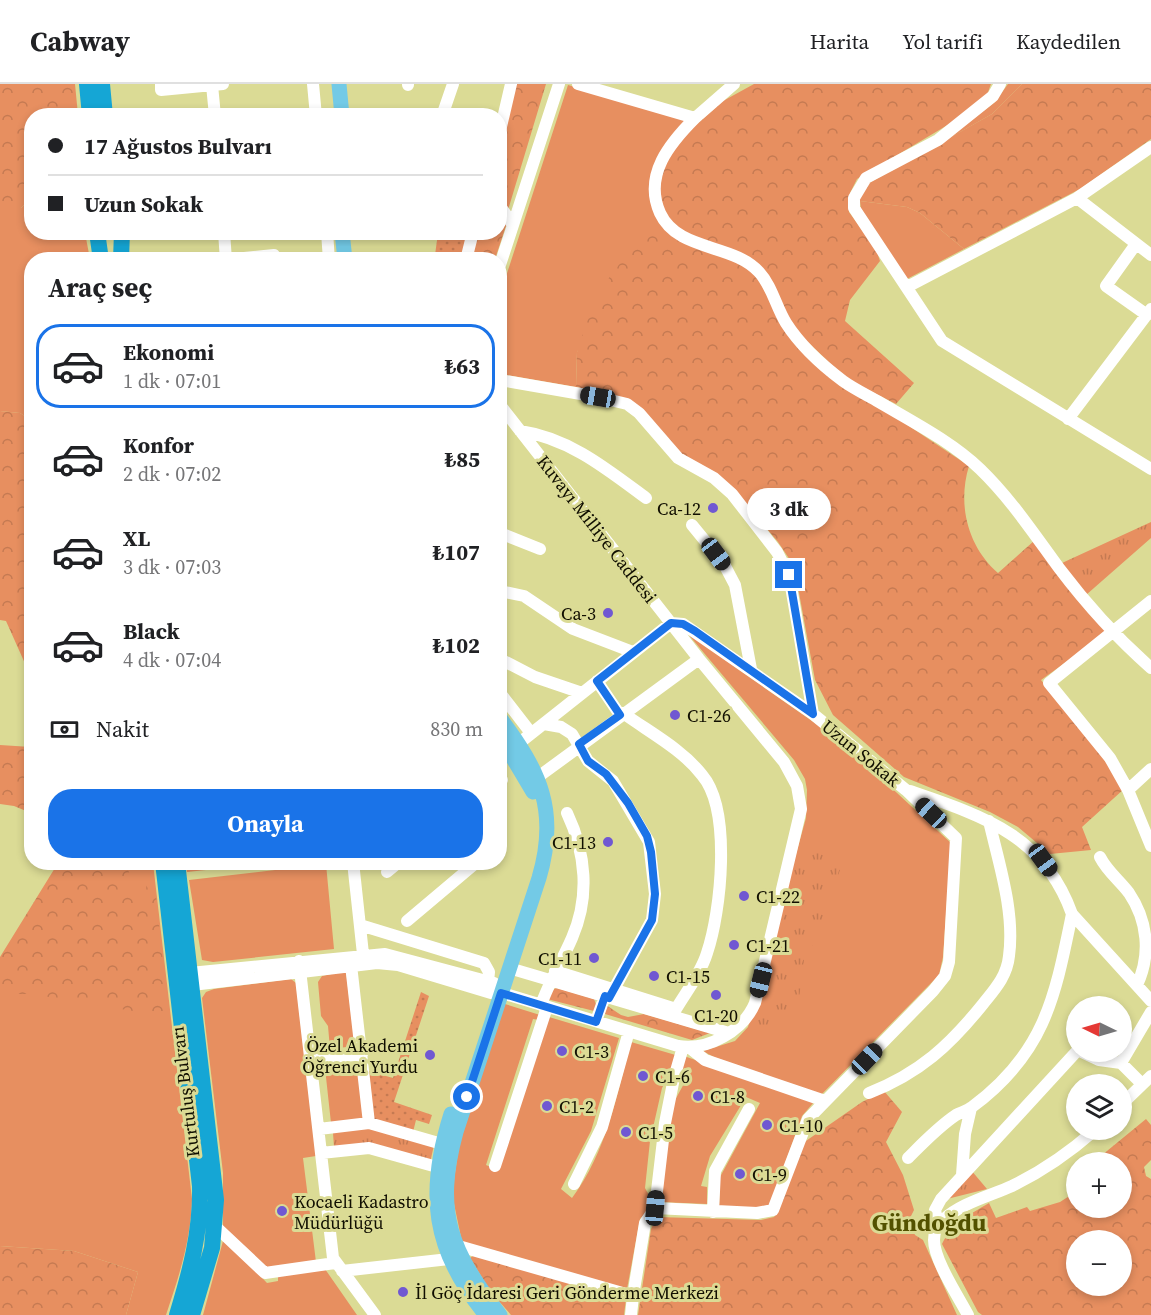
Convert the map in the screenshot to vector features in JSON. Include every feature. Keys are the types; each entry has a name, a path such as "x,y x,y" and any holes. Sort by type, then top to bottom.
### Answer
{"highway":[{"path":"87,84 89,108"},
{"path":"102,84 104,108"},
{"name":"Kurtuluş Bulvarı","path":"164,870 200,1186 195,1253 177,1315"},
{"name":"Kurtuluş Bulvarı","path":"178,870 213,1167 214,1225 208,1265 192,1315"}],"main road":[{"path":"329,84 331,108"},
{"path":"339,84 341,108"},
{"path":"500,1315 452,1252 446,1199 449,1160 493,988 509,968 546,850 547,809 538,777 507,728"},
{"path":"486,1315 464,1287 437,1214 437,1167 442,1144 533,863 537,835 532,790 507,747"}],"street":[{"path":"161,84 161,90 218,85 216,108"},
{"path":"313,84 315,108"},
{"path":"445,108 453,84"},
{"path":"505,108 511,84"},
{"path":"504,252 559,84"},
{"path":"578,84 695,118"},
{"path":"734,84 695,118 670,145 661,160 656,186 657,204 667,223 696,242 742,256 750,262 765,281 786,323 797,337 844,382 912,421 978,468 1008,500 1092,610 1151,668"},
{"path":"1000,84 993,96 938,140 866,178 858,190 854,208 942,341 1151,469"},
{"path":"907,287 1077,198 1151,147"},
{"path":"1077,198 1151,255"},
{"path":"507,216 513,225"},
{"path":"1068,419 1149,312 1106,286 1136,244"},
{"name":"Uzun Sokak","path":"507,381 627,404 639,413 678,458 714,478 732,494 777,552 789,575 813,714 906,790 954,834 957,844 948,968 933,991 825,1101 806,1124 773,1210 757,1213 655,1208"},
{"name":"Kuvayı Milliye Caddesi","path":"507,415 699,659 784,762 794,778 801,802 755,1003 748,1017 729,1033"},
{"path":"519,431 540,434 579,451 646,498"},
{"path":"692,525 724,564 735,585 751,669"},
{"path":"507,536 540,549"},
{"path":"507,592 524,596 573,629 633,652"},
{"path":"1149,838 1128,790 1110,758 1049,682 1151,601"},
{"path":"518,744 671,623 687,626 813,714"},
{"path":"538,777 579,744 699,659"},
{"path":"507,662 535,676 582,693"},
{"path":"597,681 621,714 681,754 706,780 712,793 719,827 721,869 707,954 676,1010 609,994"},
{"path":"507,702 531,733"},
{"path":"544,724 565,729 579,744 588,761 606,774 628,803 647,836 651,852 655,894 652,920 609,994 596,1022"},
{"path":"1128,790 1151,768"},
{"path":"906,790 989,821 1020,840 1043,860 1066,897 1072,914 1151,1001"},
{"path":"495,1166 552,976 574,932 584,886 580,844 567,813"},
{"path":"869,1093 904,1077 938,1054 959,1033 1003,978 1010,954 1010,926 989,821"},
{"path":"1100,856 1132,898 1142,923 1148,957 1137,985"},
{"path":"353,870 363,954"},
{"path":"407,921 468,870"},
{"path":"908,1158 955,1116 971,1108 1018,1064 1037,1038 1054,997 1072,914"},
{"path":"360,925 484,963 493,988"},
{"path":"191,979 300,966 363,954 392,955 544,1006 687,1047 705,1060 825,1101"},
{"path":"300,966 377,963 398,965 493,988"},
{"path":"351,965 369,1123"},
{"path":"300,966 332,1255 375,1315"},
{"path":"509,968 552,976 729,1033"},
{"path":"1121,1063 1151,1012"},
{"path":"574,1185 602,1127 629,1031"},
{"path":"631,1315 645,1223 655,1208 665,1124 674,1078 687,1047 729,1033"},
{"path":"311,1060 362,1054"},
{"path":"938,1225 935,1215 936,1206 1067,1062"},
{"path":"1114,1062 1121,1063 1147,1080 1132,1094"},
{"path":"962,1175 966,1125 971,1108"},
{"path":"713,1212 715,1172 749,1109"},
{"path":"319,1130 369,1123 442,1144"},
{"path":"968,1315 936,1251 934,1237 938,1225 950,1214 1031,1176 1083,1140"},
{"path":"321,1153 369,1148 437,1167"},
{"path":"214,1225 266,1273 339,1267 452,1252 633,1296"}],"green space":[{"path":"0,84 75,84 77,108 24,108 24,205 21,208 0,208"},
{"path":"515,84 546,84 508,210 507,208 507,115"},
{"path":"754,84 991,84 987,95 956,120 857,179 850,193 849,212 876,249 880,261 850,300 845,321 914,383 896,404 848,380 797,332 750,257 691,236 668,220 661,199 660,180 671,147 723,101"},
{"path":"1008,84 1022,84 992,114 946,140 995,102"},
{"path":"1022,84 1151,84 1151,139 1080,189 964,249 920,213 907,207 860,201 860,195 869,183 992,114"},
{"path":"568,85 680,116 686,121 661,224 577,352 576,387 507,375 507,273"},
{"path":"860,201 907,207 920,213 964,249 907,279 861,209"},
{"path":"24,205 24,240 86,240 89,252 24,252 24,416 0,411 0,208 21,208"},
{"path":"661,224 753,269 781,322 888,412 969,466 964,496 968,524 979,551 998,573 1035,540 1108,632 1041,680 1093,743 1124,789 1082,827 1091,850 1050,854 1018,827 990,812 904,777 833,715 815,680 797,582 790,560 778,542 730,485 678,452 629,399 576,387 577,352 590,312 610,276 648,228"},
{"path":"437,240 466,240 463,252 435,252"},
{"path":"476,240 501,240 497,252 473,252"},
{"path":"0,411 24,416 24,661 6,621 0,620"},
{"path":"1151,522 1151,538 1086,595 1062,563"},
{"path":"688,634 842,742 951,843 943,957 939,975 819,1097 719,1060 703,1051 735,1041 748,1027 806,818 807,790 805,779 794,760"},
{"path":"0,745 24,747 24,810 0,804"},
{"path":"799,848 839,857 842,864 817,937 804,960 799,999 783,1020 749,1030 762,1002"},
{"path":"54,870 128,870 138,893 146,892 147,877 154,878 169,1017 31,994 7,994 0,1010 0,957"},
{"path":"65,870 154,870 192,1199 187,1243 166,1315 126,1315 138,1272 74,1251 0,1246 0,972"},
{"path":"275,870 327,870 334,949 213,962 202,960 189,880"},
{"path":"346,971 355,1046 330,1049 328,1026 321,1016 318,982 322,976"},
{"path":"291,979 296,983 316,1156 303,1158 316,1262 269,1269 223,1230 223,1173 202,998 206,992 214,989"},
{"path":"557,988 594,999 597,1007 594,1011 547,999"},
{"path":"421,992 429,996 394,1102 432,1115 429,1124 416,1120 413,1132 374,1121 369,1071 393,1078"},
{"path":"505,1004 540,1015 539,1020 533,1019 486,1165 498,1170 549,1017 619,1038 591,1131 561,1189 572,1198 584,1181 602,1143 631,1042 679,1056 662,1088 650,1141 645,1188 652,1201 651,1207 640,1219 627,1289 462,1242 452,1194 459,1145"},
{"path":"606,1005 628,1017 644,1014 710,1033 692,1040 605,1014"},
{"path":"684,1056 814,1102 802,1116 770,1205 759,1209 719,1208 720,1177 760,1103 746,1097 710,1156 701,1186 707,1187 707,1204 660,1202 669,1128 675,1100 691,1071 684,1068 676,1080"},
{"path":"359,1063 365,1119 331,1123 325,1068"},
{"path":"884,1091 902,1112 886,1142 903,1175 914,1210 909,1220 915,1235 923,1240 957,1315 638,1315 651,1229 657,1217 761,1220 774,1217 778,1212 803,1143 862,1102"},
{"path":"1146,1119 1151,1125 1151,1160 1144,1167 1146,1176 1151,1179 1151,1315 982,1315 978,1312 942,1244 951,1230 989,1203 996,1218 1027,1207 1030,1211 1066,1198 1066,1218 1132,1218 1132,1152 1106,1152 1120,1140 1132,1140 1132,1130"},
{"path":"362,1127 434,1145 430,1163 334,1147 333,1133"},
{"path":"971,1170 987,1189 943,1200"},
{"path":"223,1241 229,1243 267,1283 278,1281 278,1276 325,1269 357,1315 203,1315"},
{"path":"0,1246 74,1251 138,1272 126,1315 0,1315"},
{"path":"474,1255 626,1299 624,1315 511,1315 491,1292 470,1258"}],"place":[{"name":"Ca-12","path":"713,508"},
{"name":"Ca-3","path":"608,613"},
{"name":"C1-26","path":"675,715"},
{"name":"C1-13","path":"608,842"},
{"name":"C1-22","path":"744,896"},
{"name":"C1-21","path":"734,945"},
{"name":"C1-11","path":"594,958"},
{"name":"C1-15","path":"654,976"},
{"name":"C1-20","path":"716,995"},
{"name":"C1-3","path":"562,1051"},
{"name":"Özel Akademi Öğrenci Yurdu","path":"430,1055"},
{"name":"C1-6","path":"643,1076"},
{"name":"C1-8","path":"698,1096"},
{"name":"C1-2","path":"547,1106"},
{"name":"C1-10","path":"767,1125"},
{"name":"C1-5","path":"626,1132"},
{"name":"C1-9","path":"740,1174"},
{"name":"Kocaeli Kadastro Müdürlüğü","path":"282,1211"},
{"name":"İl Göç İdaresi Geri Gönderme Merkezi","path":"403,1292"}],"district":[{"name":"Gündoğdu","path":"929,1222"}],"route":[{"path":"467,1097 501,993 596,1022 605,996 609,998 644,939 652,920 655,894 647,836 613,781 588,761 579,744 620,715 597,681 671,623 678,623 695,631 813,714 789,575"}]}
